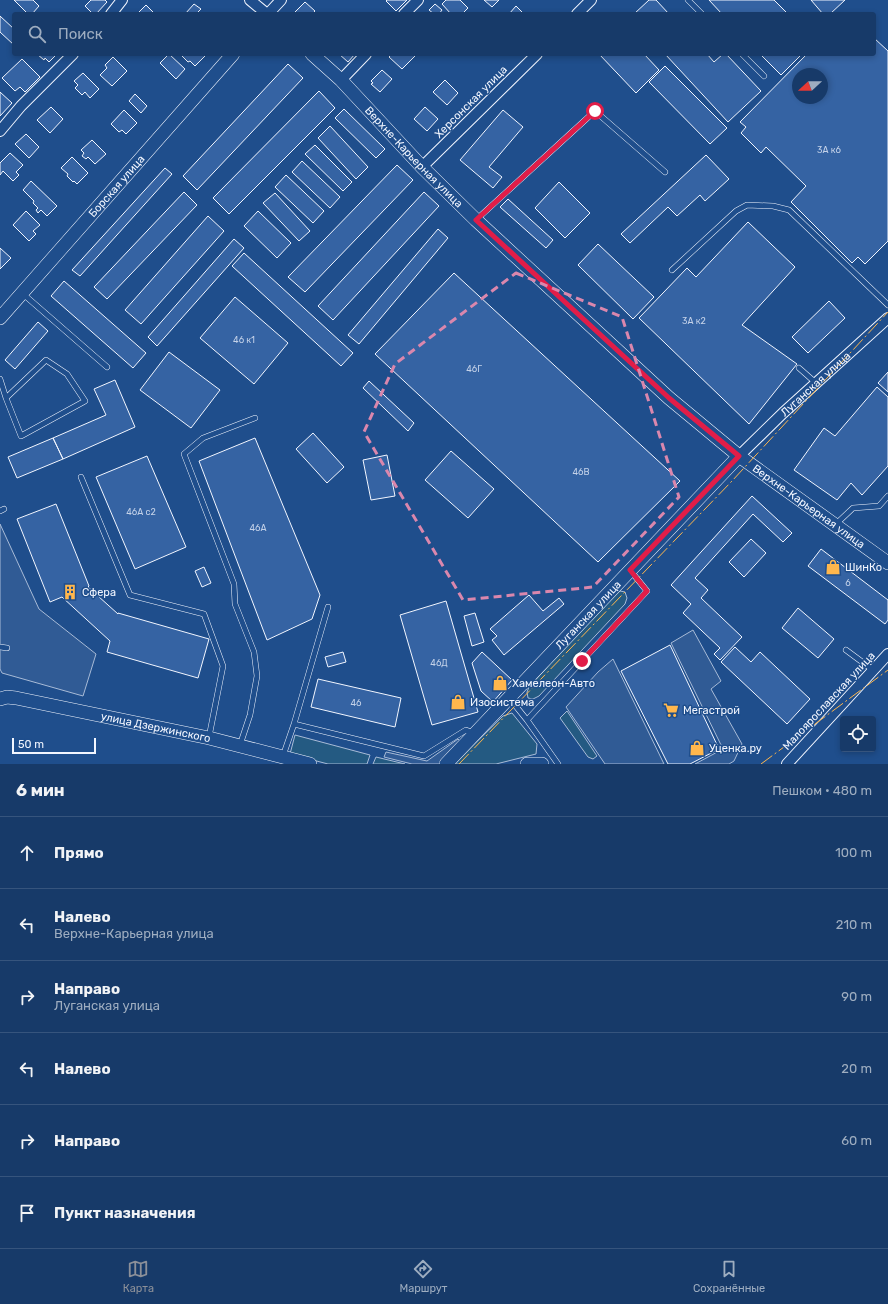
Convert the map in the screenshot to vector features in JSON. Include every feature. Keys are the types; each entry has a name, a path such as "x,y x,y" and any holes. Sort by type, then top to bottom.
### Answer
{"street":[{"path":"112,12 122,0"},
{"path":"250,0 265,12"},
{"path":"270,12 281,0"},
{"path":"406,12 418,0"},
{"path":"579,12 592,0"},
{"path":"0,131 21,106 71,56"},
{"name":"Борская улица","path":"0,318 231,56"},
{"name":"Верхне-Карьерная улица","path":"314,56 341,80 422,167 476,220 663,393 739,456 888,563"},
{"path":"341,80 364,56"},
{"name":"Херсонская улица","path":"422,167 535,56"},
{"name":"Луганская улица","path":"446,764 739,456 783,413 888,318"},
{"name":"Малоярославская улица","path":"787,764 888,654"},
{"name":"улица Дзержинского","path":"0,698 16,698 209,738 310,764"},
{"path":"527,764 542,764"}],"lane":[{"path":"688,0 700,12"},
{"path":"744,56 764,76"},
{"path":"476,220 595,111 664,172"},
{"path":"672,270 736,211 746,205 773,206 789,210 888,305"},
{"path":"22,293 107,367"},
{"path":"0,379 6,398 22,436 85,401 67,374 46,360 6,398"},
{"path":"799,368 816,383"},
{"path":"240,746 250,715 257,676 254,652 235,604 234,584 184,454 203,438 255,418"},
{"path":"81,477 130,595 204,614 223,666 209,738"},
{"path":"835,525 853,508 879,506 888,496"},
{"path":"527,720 647,591 630,570"},
{"path":"283,757 328,607"},
{"path":"0,647 8,648"},
{"path":"846,650 873,670"},
{"path":"509,698 527,720 558,764"},
{"path":"294,724 424,756 466,730 475,734"}],"highlighted area":[{"path":"516,273 622,317 679,497 593,587 463,600 364,432 395,364"}],"shaded area":[{"path":"0,524 39,609 96,654 83,696 2,673 0,669"},
{"path":"620,591 625,592 627,598 625,604 539,696 533,699 528,698 527,692 529,687 614,594"},
{"path":"693,630 721,681 711,689 742,744 734,761 729,764 695,764 723,749 671,643"},
{"path":"613,659 664,764 605,764 566,707 598,672"},
{"path":"567,711 597,756 593,759 588,757 560,718"},
{"path":"512,713 537,744 536,754 496,764 454,764 503,716"},
{"path":"295,735 370,755 367,764 328,764 290,754"},
{"path":"458,739 461,742 440,764 412,764 384,757 386,752 427,761"},
{"path":"376,757 405,764 373,764"}],"building":[{"path":"14,0 33,0 39,6 34,12 26,12"},
{"path":"91,0 105,0 107,2 98,12 91,12 85,6"},
{"path":"407,0 396,11 386,1"},
{"path":"446,0 460,0 468,8 464,12 449,12 442,4"},
{"path":"484,0 499,0 492,7"},
{"path":"649,0 656,0 667,12 636,12"},
{"path":"709,0 774,0 786,12 720,12"},
{"path":"811,0 845,0 832,12 821,12"},
{"path":"305,2 315,11 314,12 295,12"},
{"path":"194,4 201,9 198,12 187,12"},
{"path":"435,4 442,10 440,12 432,12 429,10"},
{"path":"146,5 153,12 139,12"},
{"path":"516,6 522,12 511,12"},
{"path":"0,16 12,27 12,43 0,32"},
{"path":"876,40 888,51 888,241 865,264 858,257 852,263 791,202 806,186 766,147 761,153 741,133 746,127 740,122 792,69 792,104 828,104 828,68 793,68 805,56 876,56"},
{"path":"39,56 55,56 49,62 45,58 44,60"},
{"path":"167,56 171,56 185,69 176,79 160,63"},
{"path":"182,56 205,56 195,66 190,61 188,62"},
{"path":"341,56 353,56 348,62"},
{"path":"390,56 415,56 402,69 389,57"},
{"path":"601,56 646,56 659,70 636,93"},
{"path":"667,56 709,56 714,62 721,56 728,56 761,91 728,122"},
{"path":"762,56 800,56 781,75"},
{"path":"113,57 127,71 112,86 100,75 107,68 105,65"},
{"path":"22,59 40,77 25,92 20,87 15,91 2,78"},
{"path":"288,64 303,78 197,190 183,176"},
{"path":"665,66 727,128 710,144 649,82"},
{"path":"382,70 392,79 380,92 371,84 373,83 371,81"},
{"path":"83,73 99,89 90,98 85,92 82,95 75,88 78,85 74,81"},
{"path":"445,80 458,93 447,105 433,92"},
{"path":"319,91 335,108 229,214 213,198"},
{"path":"0,92 12,103 0,116"},
{"path":"135,94 147,106 141,113 129,101"},
{"path":"51,107 63,119 50,133 37,120"},
{"path":"425,107 438,119 427,131 414,119"},
{"path":"344,109 385,149 376,158 335,118"},
{"path":"124,110 137,123 126,134 122,130 119,132 111,124"},
{"path":"503,110 523,127 489,167 502,177 493,188 460,160"},
{"path":"330,126 368,167 356,179 318,138"},
{"path":"26,134 39,147 29,158 15,144"},
{"path":"92,140 106,154 95,164 88,157 86,159 82,156 84,153 81,150"},
{"path":"315,145 352,182 343,191 305,154"},
{"path":"10,153 23,165 16,172 19,175 13,181 3,171 0,175 0,163"},
{"path":"706,155 729,179 705,201 700,195 677,216 668,207 630,243 621,234"},
{"path":"72,157 88,173 77,184 67,176 68,174 61,168"},
{"path":"302,161 340,197 330,208 292,172"},
{"path":"397,165 413,180 305,292 288,277"},
{"path":"165,168 172,174 80,276 72,270"},
{"path":"286,175 324,211 313,223 275,187"},
{"path":"31,181 57,206 47,216 41,210 38,213 36,210 38,208 33,203 34,201 23,190"},
{"path":"559,182 590,213 565,238 535,208"},
{"path":"184,192 197,205 107,299 94,287"},
{"path":"424,192 439,206 333,320 318,306"},
{"path":"275,193 310,231 299,241 263,203"},
{"path":"508,199 553,240 546,248 500,207"},
{"path":"26,211 40,225 33,231 36,234 29,241 13,225"},
{"path":"258,211 291,243 277,258 244,226"},
{"path":"208,216 224,231 141,324 125,310"},
{"path":"748,222 795,267 742,325 797,364 749,424 639,318 687,268 696,277"},
{"path":"438,229 448,238 359,344 348,335"},
{"path":"234,239 244,248 157,346 148,337"},
{"path":"598,244 654,297 633,319 578,265"},
{"path":"0,248 11,258 0,269"},
{"path":"244,253 353,353 341,366 232,266"},
{"path":"454,273 680,481 598,562 375,354"},
{"path":"64,281 146,353 133,368 51,296"},
{"path":"235,297 288,343 254,384 200,338"},
{"path":"829,301 845,318 808,353 792,337"},
{"path":"38,322 48,331 15,369 5,360"},
{"path":"169,352 220,390 191,428 140,390"},
{"path":"888,372 888,392 878,383"},
{"path":"115,380 135,427 63,459 53,438 106,415 94,389"},
{"path":"369,381 414,423 408,431 363,388"},
{"path":"877,387 888,397 888,466 862,495 851,483 837,500 794,470 824,428 835,436"},
{"path":"313,433 344,467 327,483 296,449"},
{"path":"53,438 63,459 17,478 8,457"},
{"path":"255,438 320,595 312,619 267,640 199,461"},
{"path":"451,451 494,489 468,518 425,480"},
{"path":"387,455 395,496 371,500 363,460"},
{"path":"147,456 186,547 135,569 96,477"},
{"path":"752,496 792,533 783,542 753,514 695,578 708,590 701,598 742,637 720,660 714,654 720,648 683,613 691,604 671,585"},
{"name":"Сфера","path":"56,504 89,586 88,587 118,614 209,639 198,678 107,652 110,641 62,597 50,602 17,519"},
{"path":"751,539 766,553 744,577 729,562"},
{"path":"821,549 888,600 888,620 885,624 808,566"},
{"path":"204,567 211,583 202,587 195,571"},
{"path":"529,595 543,611 559,598 564,604 504,655 492,640 497,636 490,629"},
{"path":"446,601 478,712 432,725 400,615"},
{"path":"798,608 834,639 818,658 782,628"},
{"path":"475,613 484,642 472,646 464,616"},
{"name":"Мегастрой","path":"670,645 719,749 690,764 668,764 621,671"},
{"path":"735,647 751,662 760,652 810,699 787,724 721,662"},
{"path":"343,652 346,662 328,667 325,657"},
{"path":"482,652 512,680 493,702 481,691 472,663"},
{"path":"318,679 401,698 395,727 311,707"}],"power":[{"path":"459,764 732,481 888,312"},
{"path":"761,764 888,670"}],"place":[{"name":"ШинКо","path":"833,567"},
{"name":"Сфера","path":"70,592"},
{"name":"Хамелеон-Авто","path":"500,683"},
{"name":"Изосистема","path":"458,702"},
{"name":"Мегастрой","path":"671,710"},
{"name":"Уценка.ру","path":"697,748"}],"route":[{"path":"582,661 647,591 630,570 739,456 669,398 476,220 595,111"}]}
